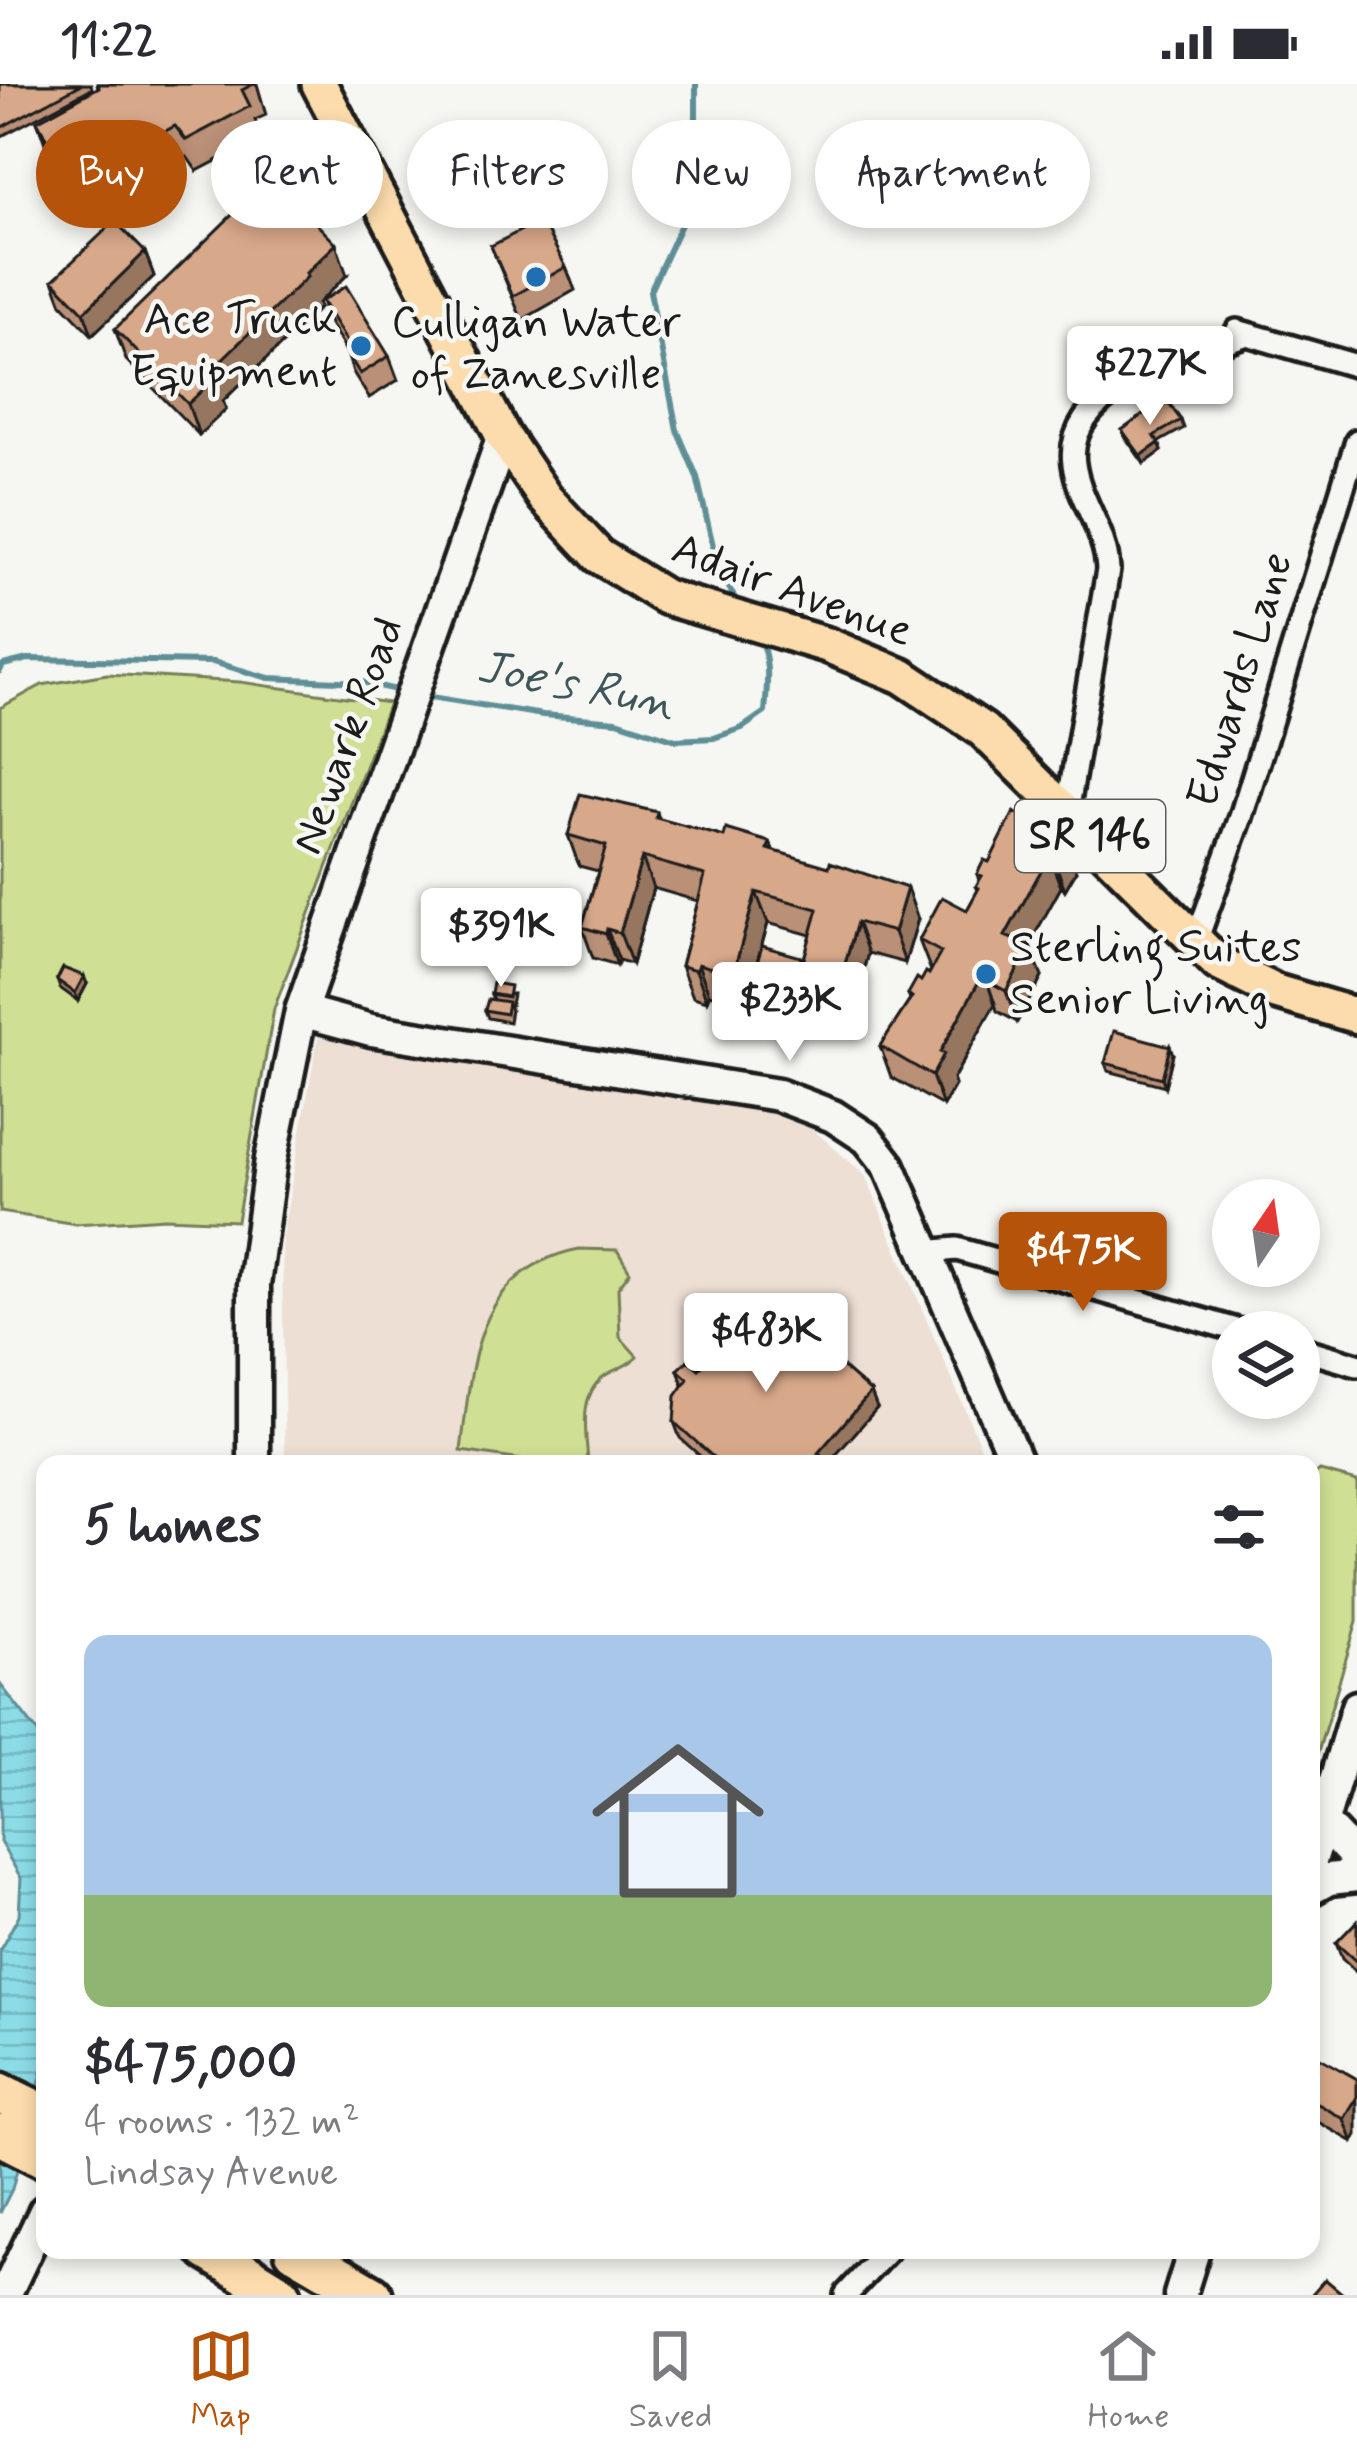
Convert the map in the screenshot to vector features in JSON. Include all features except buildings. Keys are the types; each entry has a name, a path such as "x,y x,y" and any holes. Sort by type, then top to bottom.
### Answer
{"highway":[{"path":"0,2093 36,2111"},
{"path":"0,2134 36,2153"},
{"path":"223,2259 281,2295"},
{"path":"310,2259 373,2295"},
{"path":"312,2259 401,2295"}],"main road":[{"name":"SR 146","path":"319,84 503,436"},
{"name":"Adair Avenue","path":"503,436 545,498 599,556 646,587 689,606 827,645 902,676 950,705 983,730 1218,963 1246,980 1357,1016"}],"street":[{"path":"1066,812 1108,570 1103,536 1074,466 1077,433 1096,404 1139,376 1238,331 1357,366"},
{"name":"Newark Road","path":"254,1455 254,1285 282,1098 302,1010 503,436"},
{"name":"Edwards Lane","path":"1196,941 1241,817 1357,441"},
{"path":"302,1010 371,1030 703,1080 799,1101 833,1116 868,1139 889,1166 1013,1455"},
{"path":"925,1252 956,1249 1212,1323"},
{"path":"1320,1354 1357,1365"},
{"path":"1320,1807 1357,1707"},
{"path":"1320,1818 1357,1859"},
{"path":"1320,1884 1357,1876"},
{"path":"5,2295 36,2230"},
{"path":"846,2295 880,2259"},
{"path":"1180,2295 1191,2259"}],"shaded area":[{"path":"318,1037 795,1114 865,1175 984,1455 285,1455 282,1237"}],"green space":[{"path":"107,674 240,682 389,703 274,1009 237,1221 165,1218 76,1224 0,1212 0,708 42,685"},
{"path":"579,1249 617,1250 630,1272 618,1288 620,1337 637,1356 603,1377 590,1395 585,1418 587,1455 461,1451 475,1354 485,1325 498,1299 518,1277 544,1260"},
{"path":"1320,1471 1357,1481 1357,1622 1320,1745"}],"water":[{"path":"0,1684 36,1730 36,2096 12,2189 0,2213 0,1950 19,1915 21,1878 0,1842"}],"waterway":[{"name":"Joe's Run","path":"696,84 696,127 705,173 650,291 677,430 697,477 718,567 738,604"},
{"name":"Joe's Run","path":"424,696 617,721 676,740 714,738 742,728 765,712 766,663 758,636"},
{"name":"Joe's Run","path":"0,671 3,665 28,659 213,662 269,678 361,682 405,692"}],"place":[{"name":"Culligan Water of Zanesville","path":"536,277"},
{"name":"Ace Truck Equipment","path":"361,346"},
{"name":"Sterling Suites Senior Living","path":"986,974"}]}
